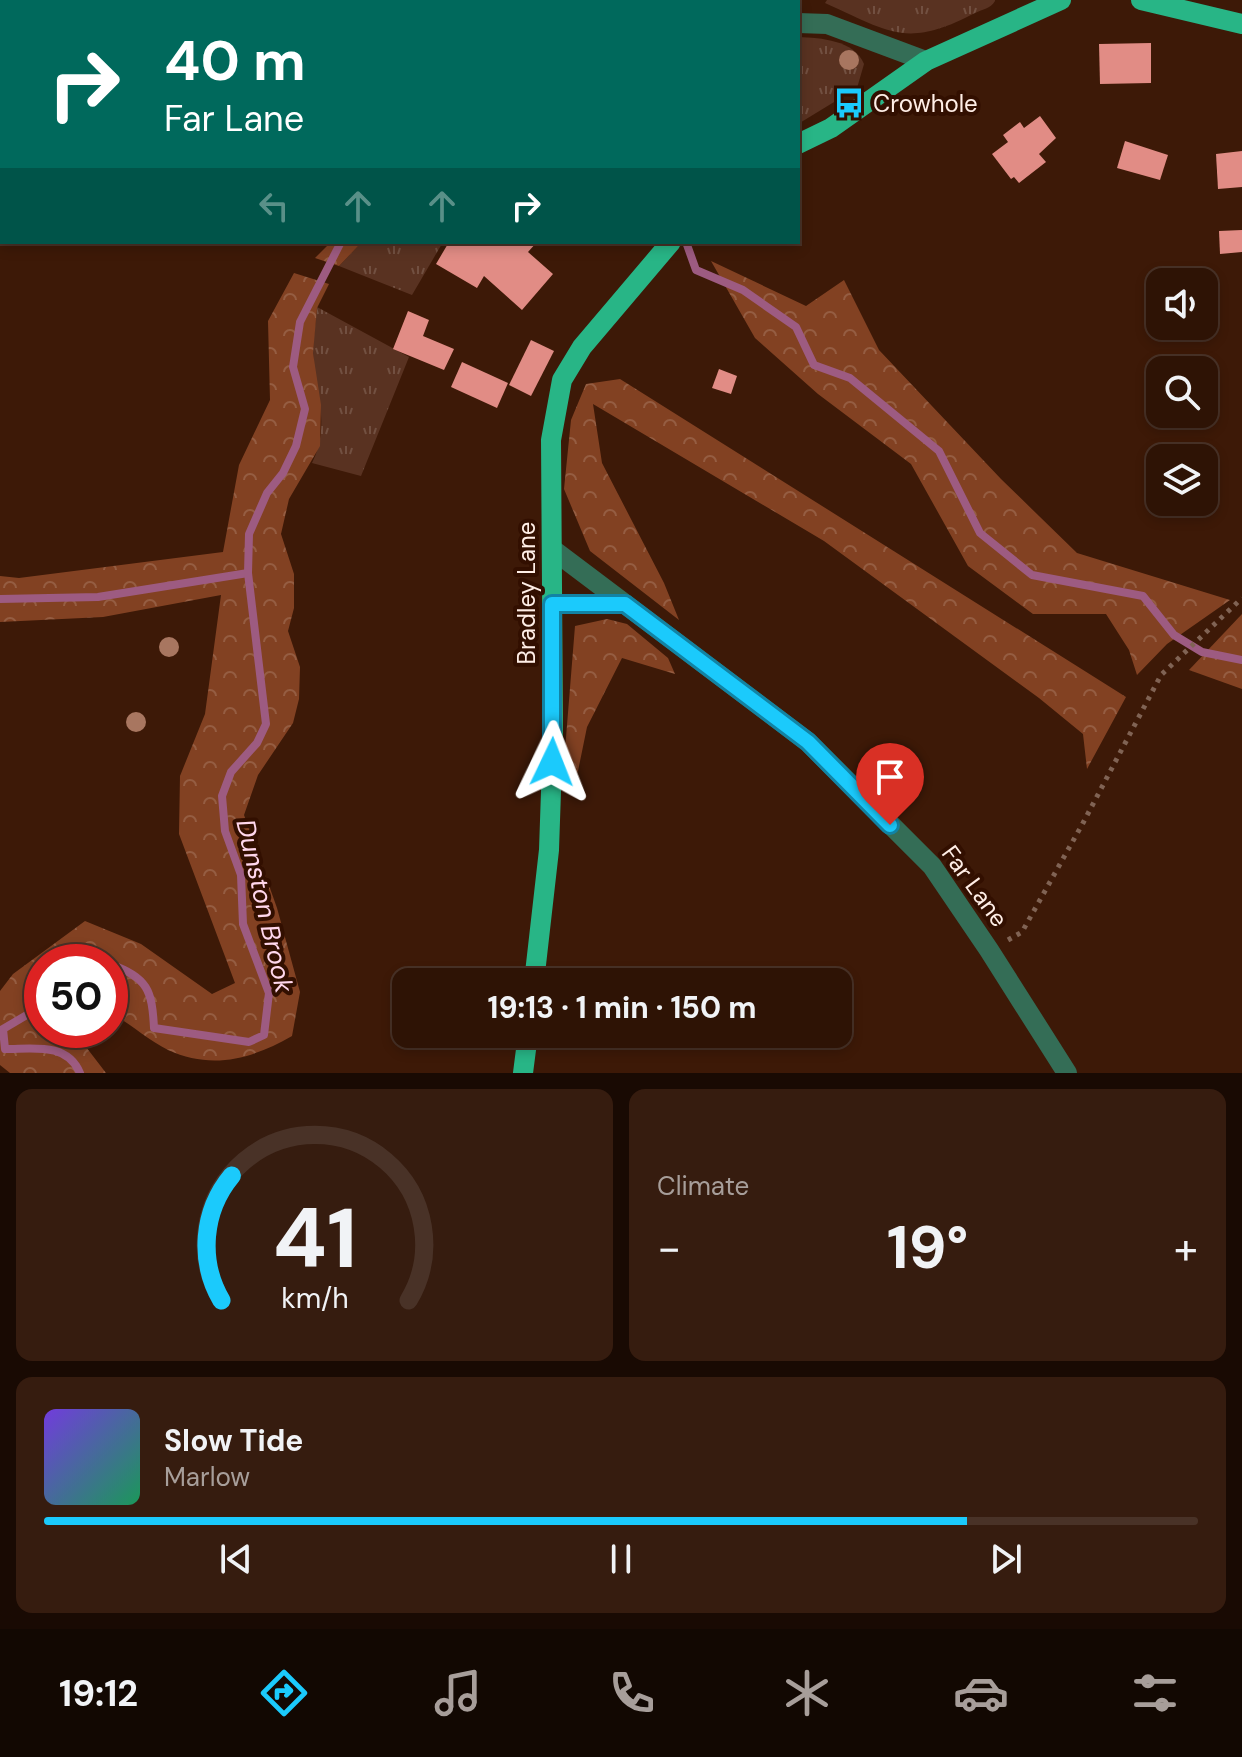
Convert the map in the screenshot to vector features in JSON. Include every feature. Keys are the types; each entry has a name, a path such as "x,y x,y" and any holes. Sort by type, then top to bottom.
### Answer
{"main road":[{"path":"800,143 831,128 926,61 1061,0"},
{"path":"1141,0 1242,24"},
{"name":"Bradley Lane","path":"536,968 549,850 553,733 551,440 562,380 582,347 669,244"},
{"path":"523,1073 526,1048"}],"street":[{"path":"800,23 827,24 926,61"},
{"name":"Far Lane","path":"552,549 808,742 932,866 1067,1073"},
{"path":"552,604 625,604"}],"path":[{"path":"989,950 1022,932 1161,675 1242,598"}],"green space":[{"path":"827,0 995,1 989,7 951,24 914,33 898,32 866,22 825,3"},
{"path":"800,37 836,42 853,50 864,64 857,88 800,123"},
{"path":"329,244 360,244 339,266 315,258"},
{"path":"360,244 442,244 412,295 339,266"},
{"path":"711,261 806,306 844,280 879,350 1001,479 1077,553 1230,600 1167,644 1137,675 1129,650 1106,614 1033,614 968,566 911,464 818,394 755,338"},
{"path":"294,273 329,284 317,308 313,353 321,405 320,446 289,499 281,534 294,574 294,608 288,631 300,667 299,699 293,723 258,775 244,815 277,908 300,992 292,1036 247,1056 200,1059 168,1050 128,1024 128,944 54,944 85,921 141,944 212,994 235,983 179,834 180,776 205,714 221,595 103,617 0,622 0,576 19,578 223,552 239,465 270,400 268,321"},
{"path":"317,307 409,357 361,476 312,463 321,435 313,352"},
{"path":"620,379 1126,697 1087,769 1083,734 1039,698 824,541 593,404 602,463 664,583 679,620 590,551 564,489 571,420 586,384"},
{"path":"1242,614 1242,689 1189,670"},
{"path":"607,619 627,624 668,658 675,674 622,658 587,727 578,771 566,791 563,775 575,626"},
{"path":"24,966 24,1048 87,1048 106,1073 10,1073 0,1065 0,991"}],"building":[{"path":"1151,43 1151,83 1100,84 1099,44"},
{"path":"1040,116 1056,138 1039,154 1046,162 1019,183 1014,177 1011,179 992,154 1008,142 1003,135 1020,122 1024,128"},
{"path":"1125,141 1168,155 1160,180 1117,168"},
{"path":"1242,151 1242,187 1218,189 1216,154"},
{"path":"1242,230 1242,252 1220,254 1219,231"},
{"path":"448,244 535,244 528,252 553,274 522,310 484,276 477,288 436,264"},
{"path":"408,311 429,320 423,336 454,349 444,370 393,349"},
{"path":"531,340 554,351 531,396 509,385"},
{"path":"462,362 508,383 497,408 451,387"},
{"path":"719,369 737,376 731,394 712,388"}],"waterway":[{"name":"Dunston Brook","path":"128,972 146,987 152,1004 154,1028 249,1042 264,1035 269,993 243,924 241,875 225,831 222,796 231,772 257,743 266,724 248,573 249,534 267,493 283,473 296,446 305,409 293,367 300,322 340,244"},
{"path":"687,244 696,270 743,290 796,327 814,365 850,378 939,451 980,533 1032,575 1143,596 1174,635 1202,652 1242,660"},
{"path":"0,599 98,597 248,573"},
{"name":"Dunston Brook","path":"24,1017 3,1029 5,1049 38,1048"},
{"name":"Dunston Brook","path":"38,1048 67,1056 80,1073"}],"place":[{"name":"Crowhole","path":"849,103"}],"route":[{"path":"552,762 552,604 625,604 808,742 890,825"}]}
